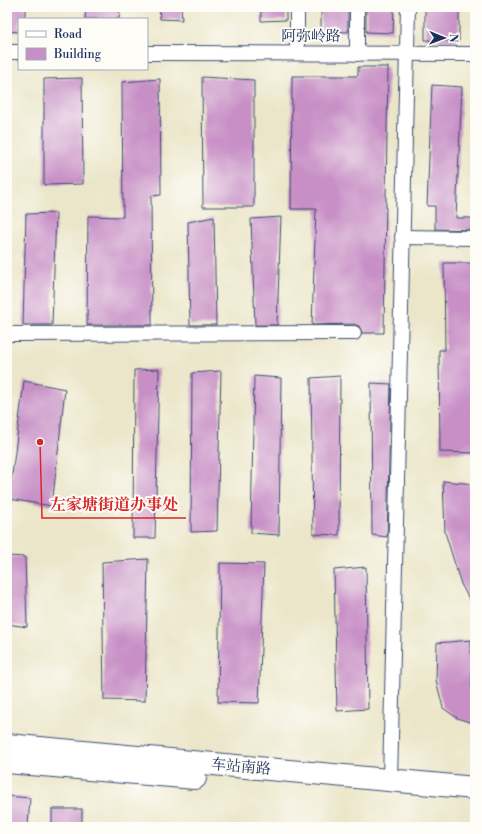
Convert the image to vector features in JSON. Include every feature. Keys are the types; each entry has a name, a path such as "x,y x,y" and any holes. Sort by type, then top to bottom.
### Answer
{"main road":[{"name":"车站南路","path":"7,745 475,788"},
{"name":"车站南路","path":"7,762 475,802"}],"street":[{"path":"297,7 297,53"},
{"path":"357,7 357,54"},
{"path":"390,781 408,7"},
{"path":"7,52 18,52"},
{"name":"阿弥岭路","path":"148,53 475,54"},
{"path":"402,237 475,238"},
{"path":"7,334 354,333"}],"building":[{"path":"7,7 26,8 24,18 18,18 18,32 7,31"},
{"path":"86,7 120,7 119,18 85,18"},
{"path":"159,7 181,7 182,20 160,19"},
{"path":"261,7 286,7 286,20 261,21"},
{"path":"321,7 348,7 348,32 321,31"},
{"path":"366,7 394,7 393,33 366,32"},
{"path":"425,7 459,7 459,41 425,40"},
{"path":"358,67 388,67 384,333 362,333 359,326 354,324 312,325 316,209 291,209 292,76 358,76"},
{"path":"202,77 254,80 254,207 203,207"},
{"path":"82,78 83,184 44,185 44,79"},
{"path":"160,79 161,195 151,196 152,325 87,325 88,216 123,217 122,82"},
{"path":"432,85 462,87 456,218 475,218 475,230 435,229 435,206 427,206"},
{"path":"56,213 52,325 23,325 26,214"},
{"path":"214,217 216,325 190,325 188,222"},
{"path":"281,217 277,325 255,325 251,219"},
{"path":"444,263 475,263 475,453 440,452 439,350 445,350"},
{"path":"159,369 155,538 133,538 134,370"},
{"path":"221,371 217,531 191,532 192,373"},
{"path":"254,376 281,378 279,535 251,533"},
{"path":"340,376 339,535 313,534 311,378"},
{"path":"24,381 65,389 52,506 9,499"},
{"path":"371,383 391,384 387,537 372,535"},
{"path":"443,481 475,484 475,610 461,584 445,532"},
{"path":"7,556 25,557 27,627 7,624"},
{"path":"148,559 145,701 104,700 102,562"},
{"path":"220,563 264,564 259,703 218,702"},
{"path":"366,567 368,709 337,711 334,570"},
{"path":"471,640 472,688 475,688 475,724 457,718 443,708 436,680 437,643"},
{"path":"7,796 30,798 28,827 7,827"},
{"path":"52,809 82,809 82,827 52,827"}],"place":[{"name":"左家塘街道办事处","path":"40,442"}]}
